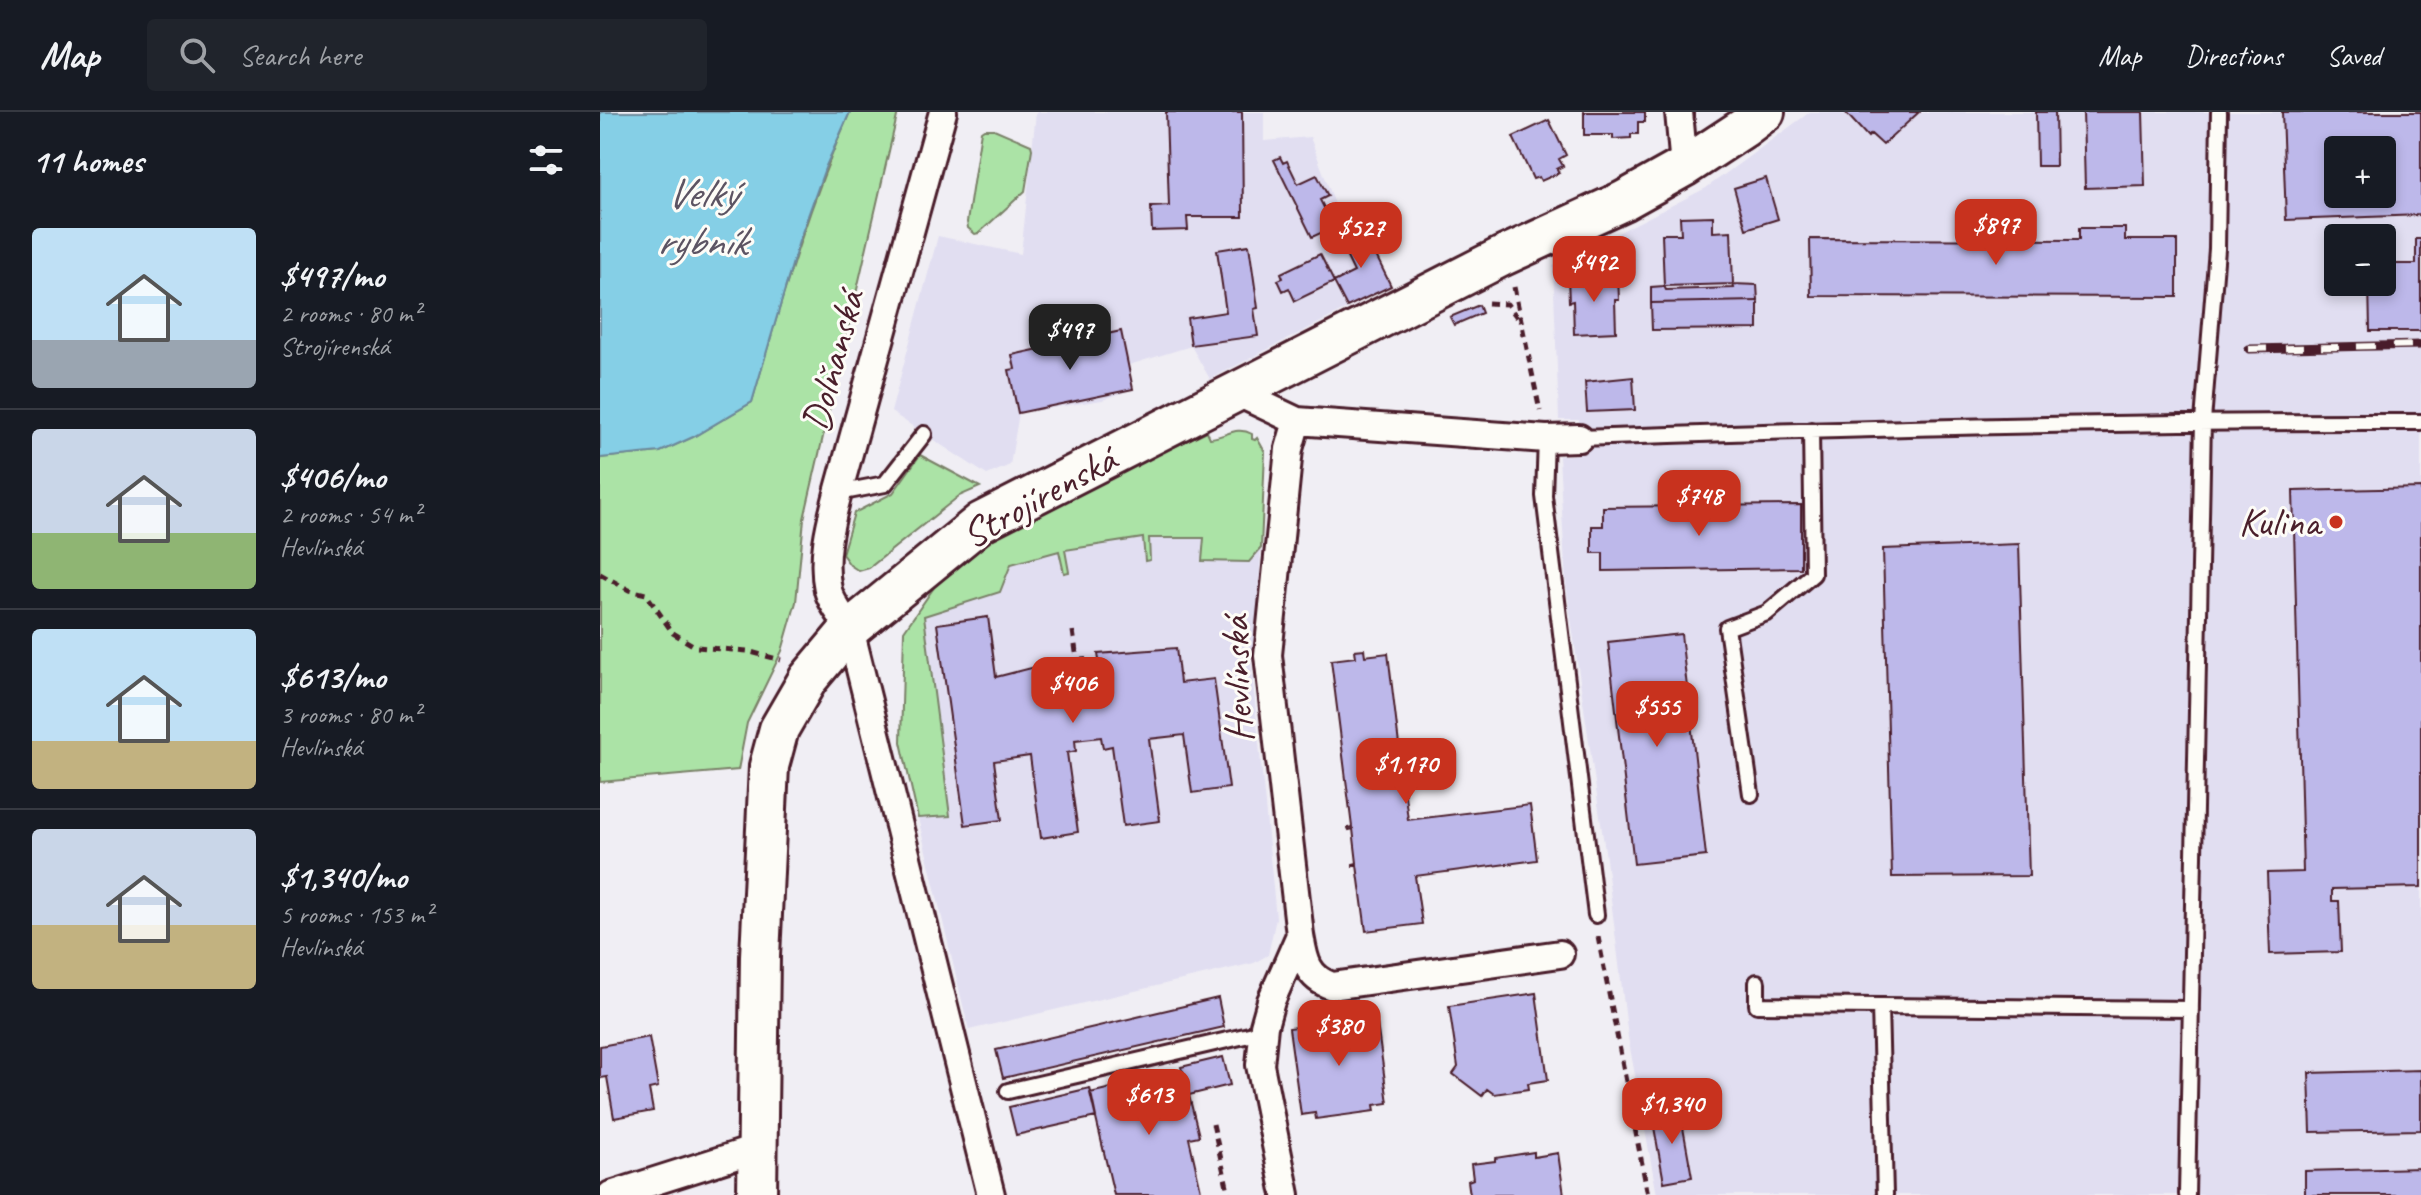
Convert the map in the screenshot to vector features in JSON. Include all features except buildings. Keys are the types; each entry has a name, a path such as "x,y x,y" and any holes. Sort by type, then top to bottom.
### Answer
{"street":[{"name":"Dolňanská","path":"943,112 838,493 827,540 828,592 850,629 991,1195"},
{"path":"1679,112 1684,167"},
{"name":"Strojírenská","path":"757,1195 760,956 769,766 779,729 808,679 850,629 981,522 1501,257 1623,201 1684,167 1765,112"},
{"path":"1238,393 1297,421 1546,439 1579,438"},
{"name":"Hevlínská","path":"1297,421 1289,449 1268,655 1306,966 1318,979 1332,986 1560,954"},
{"path":"1286,1195 1260,1065 1262,1032 1271,1001 1300,935"},
{"path":"611,1195 756,1149"}],"lane":[{"path":"2187,1195 2203,421 2217,249 2219,112"},
{"path":"1579,438 2203,421 2421,422"},
{"path":"1751,794 1727,628 1767,613 1813,574 1811,430"},
{"path":"838,493 885,484 924,434"},
{"path":"1546,439 1544,496 1596,915"},
{"path":"1757,982 1757,1005 2191,1009"},
{"path":"1880,1006 1885,1195"},
{"path":"1008,1091 1262,1032"}],"path":[{"path":"1501,257 1514,286 1546,439"},
{"path":"1483,303 1507,304 1521,323"},
{"path":"600,574 629,590 646,594 673,633 696,647 747,651 787,662"},
{"path":"1073,631 1077,659"},
{"path":"1596,915 1648,1195"},
{"path":"1213,1124 1229,1195"}],"shaded area":[{"path":"1036,112 1264,112 1264,141 1310,137 1342,223 1363,229 1391,286 1210,379 1191,346 1129,365 1133,389 1102,400 1019,413 1010,465 987,475 891,412 938,236 1021,254"},
{"path":"1810,112 2421,112 2421,1195 1657,1195 1628,1037 1605,851 1566,585 1559,456 1581,454 1579,420 1559,420 1553,266 1706,188"},
{"path":"1143,538 1146,561 1150,560 1148,538 1204,538 1202,561 1248,562 1261,548 1258,614 1251,661 1276,918 1268,955 1254,963 969,1030 918,818 950,815 923,616 1011,564 1060,551 1064,572 1069,571 1064,551"}],"green space":[{"path":"850,112 898,112 804,519 796,602 782,651 747,723 738,770 600,782 600,458 660,452 693,437 752,402 808,220"},
{"path":"994,129 1031,145 1032,149 1025,191 975,234 968,228 967,222 981,131"},
{"path":"1207,431 1210,438 1236,431 1252,434 1252,439 1257,438 1265,452 1261,548 1249,562 1202,561 1204,538 1149,538 1150,560 1145,561 1143,538 1065,550 1069,572 1064,573 1059,551 1011,564 1000,592 924,616 950,816 918,818 901,742 904,631 935,586 1004,528"},
{"path":"920,455 980,487 959,496 869,568 859,571 842,554 854,513 893,493"}],"water":[{"name":"Velký rybník","path":"600,112 850,112 825,168 799,241 752,402 693,437 660,452 600,458"}],"railway":[{"path":"2249,349 2421,345"}],"place":[{"name":"Kulina","path":"2336,522"}]}
